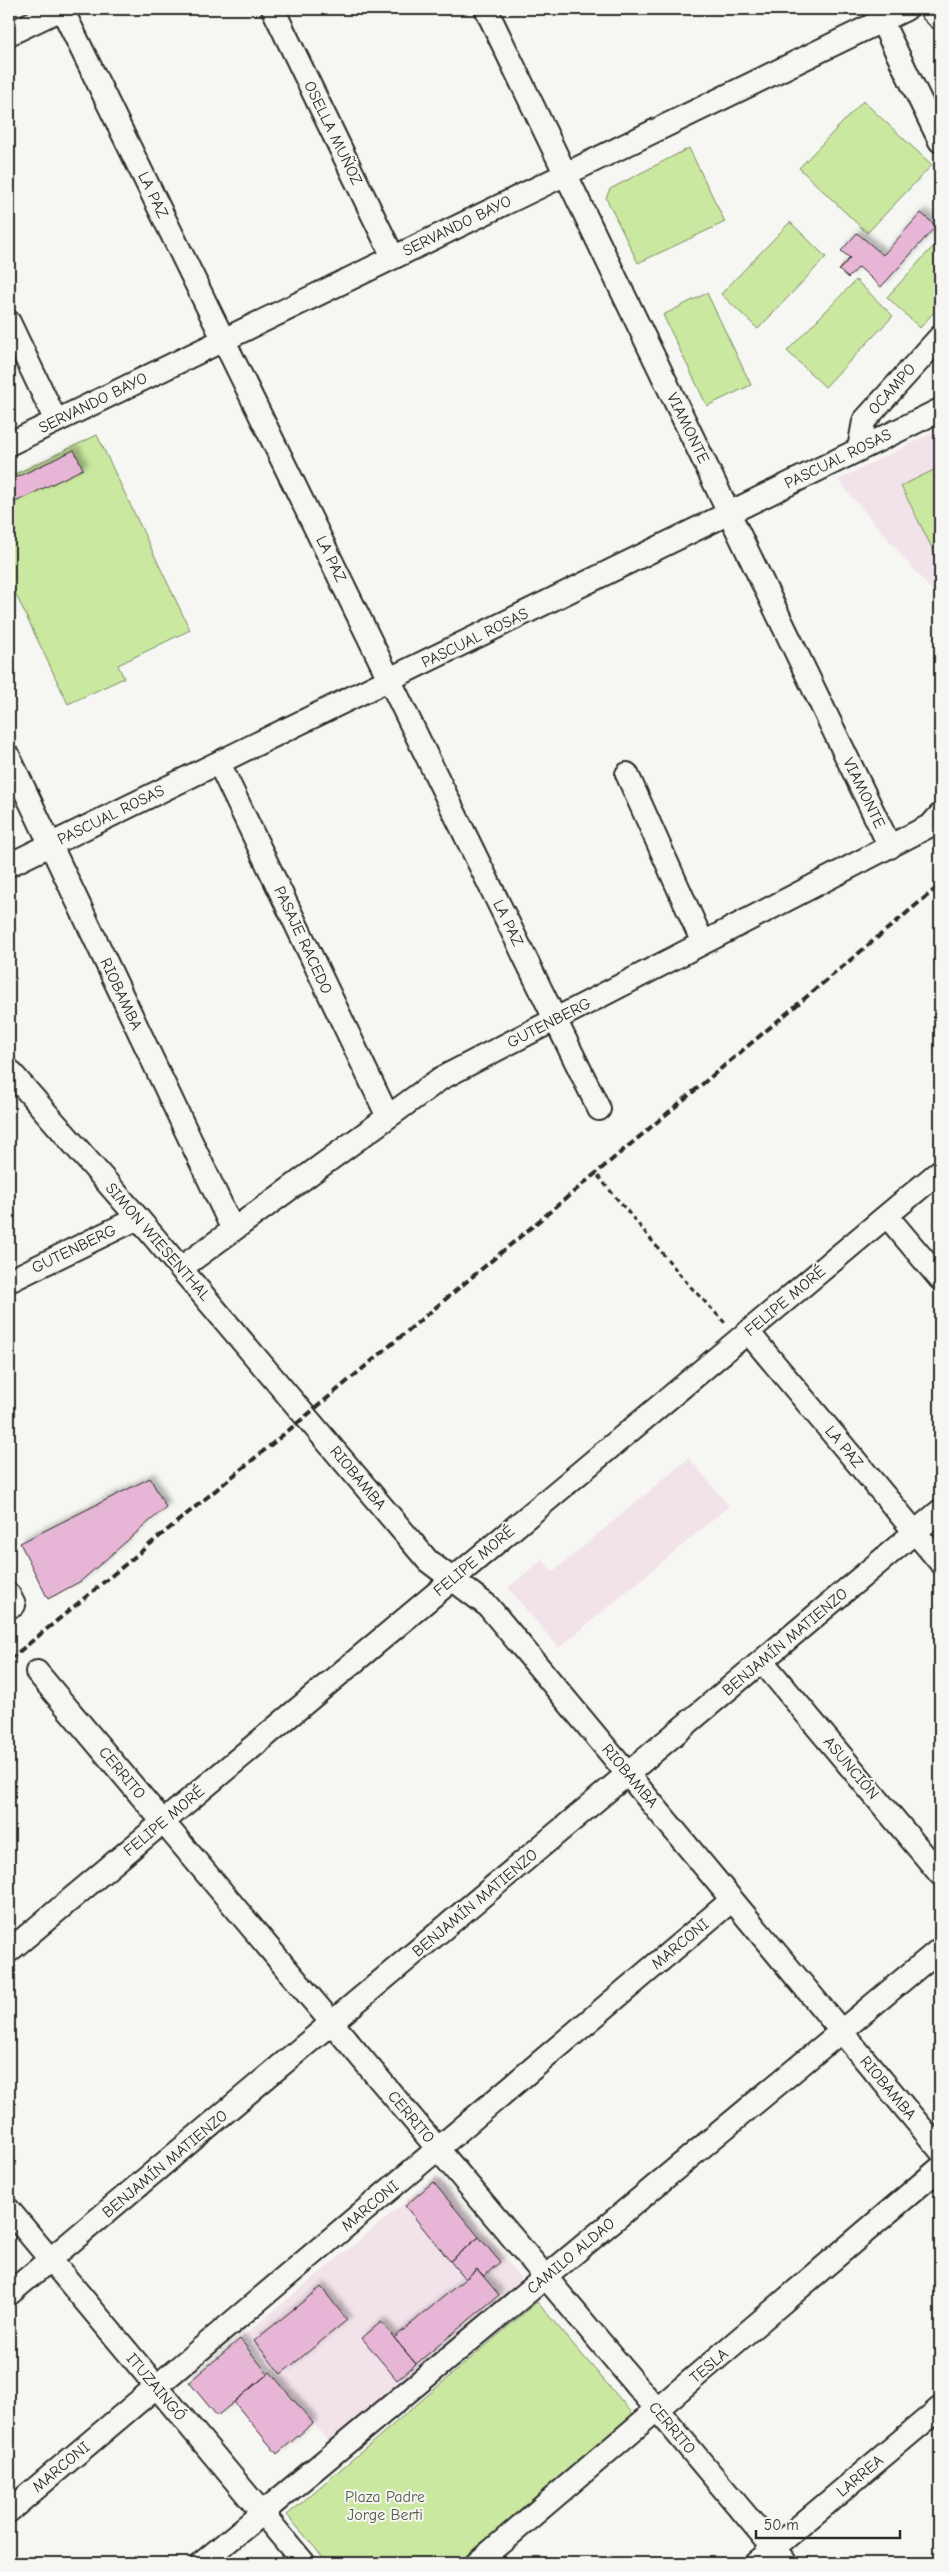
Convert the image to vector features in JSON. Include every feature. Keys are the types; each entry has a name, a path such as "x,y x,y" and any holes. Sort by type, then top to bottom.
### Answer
{"main road":[{"path":"934,9 940,15"}],"street":[{"path":"9,34 61,9"},
{"name":"LA PAZ","path":"61,9 599,1110"},
{"name":"OSELLA MUÑOZ","path":"272,9 393,257"},
{"name":"VIAMONTE","path":"486,9 890,847"},
{"name":"SERVANDO BAYO","path":"9,444 906,9"},
{"path":"882,22 940,141"},
{"path":"9,322 56,421"},
{"name":"OCAMPO","path":"859,449 864,421 940,337"},
{"name":"PASCUAL ROSAS","path":"9,865 940,410"},
{"name":"RIOBAMBA","path":"9,757 233,1230"},
{"name":"PASAJE RACEDO","path":"219,763 388,1117"},
{"path":"627,774 703,943"},
{"name":"GUTENBERG","path":"181,1268 440,1079 890,847 931,825 940,814"},
{"name":"SIMON WIESENTHAL","path":"9,1070 181,1268 306,1416"},
{"name":"FELIPE MORÉ","path":"9,1951 940,1171"},
{"path":"887,1216 940,1279"},
{"name":"GUTENBERG","path":"9,1281 138,1218"},
{"name":"LA PAZ","path":"744,1335 940,1562"},
{"name":"RIOBAMBA","path":"306,1416 428,1561 488,1606 940,2150"},
{"name":"BENJAMÍN MATIENZO","path":"9,2294 333,2024 940,1511"},
{"name":"ASUNCIÓN","path":"762,1661 940,1874"},
{"name":"CERRITO","path":"37,1672 779,2556"},
{"name":"MARCONI","path":"9,2512 732,1900"},
{"name":"CAMILO ALDAO","path":"202,2563 940,1949"},
{"name":"TESLA","path":"477,2563 940,2168"},
{"name":"ITUZAINGÓ","path":"9,2210 304,2563"},
{"name":"LARREA","path":"756,2563 779,2556 940,2408"}],"path":[{"path":"598,1176 688,1284 744,1335"}],"shaded area":[{"path":"940,429 940,600 838,480"},
{"path":"689,1458 729,1506 559,1648 508,1588 542,1560 553,1572"},
{"path":"437,2176 523,2281 329,2442 242,2337"}],"green space":[{"path":"863,101 932,165 867,233 799,168"},
{"path":"689,148 725,222 638,263 606,198 610,189"},
{"path":"790,222 826,257 758,329 721,294"},
{"path":"940,239 940,305 920,328 887,297"},
{"path":"856,280 893,316 825,387 787,351"},
{"path":"707,293 751,385 707,406 663,315"},
{"path":"97,435 190,630 118,665 124,678 68,704 9,580 9,477"},
{"path":"940,467 940,564 901,486"},
{"name":"Plaza Padre Jorge Berti","path":"537,2302 633,2414 459,2563 328,2563 287,2515"}],"building":[{"path":"921,213 936,226 881,287 859,267 848,278 839,270 850,258 841,251 857,233 883,255"},
{"path":"940,437 940,451 935,440"},
{"path":"74,450 83,469 9,505 9,481"},
{"path":"150,1478 166,1507 81,1581 48,1599 20,1543"},
{"path":"433,2182 479,2237 450,2261 405,2206"},
{"path":"479,2237 500,2262 484,2276 477,2269 465,2279 450,2261"},
{"path":"477,2269 499,2295 416,2364 394,2338"},
{"path":"321,2287 347,2320 281,2374 254,2341"},
{"path":"381,2322 416,2364 397,2380 362,2338"},
{"path":"240,2339 268,2374 217,2416 189,2382"},
{"path":"270,2372 313,2423 277,2454 234,2402"}],"railway":[{"path":"9,1660 306,1416 940,885"}]}
